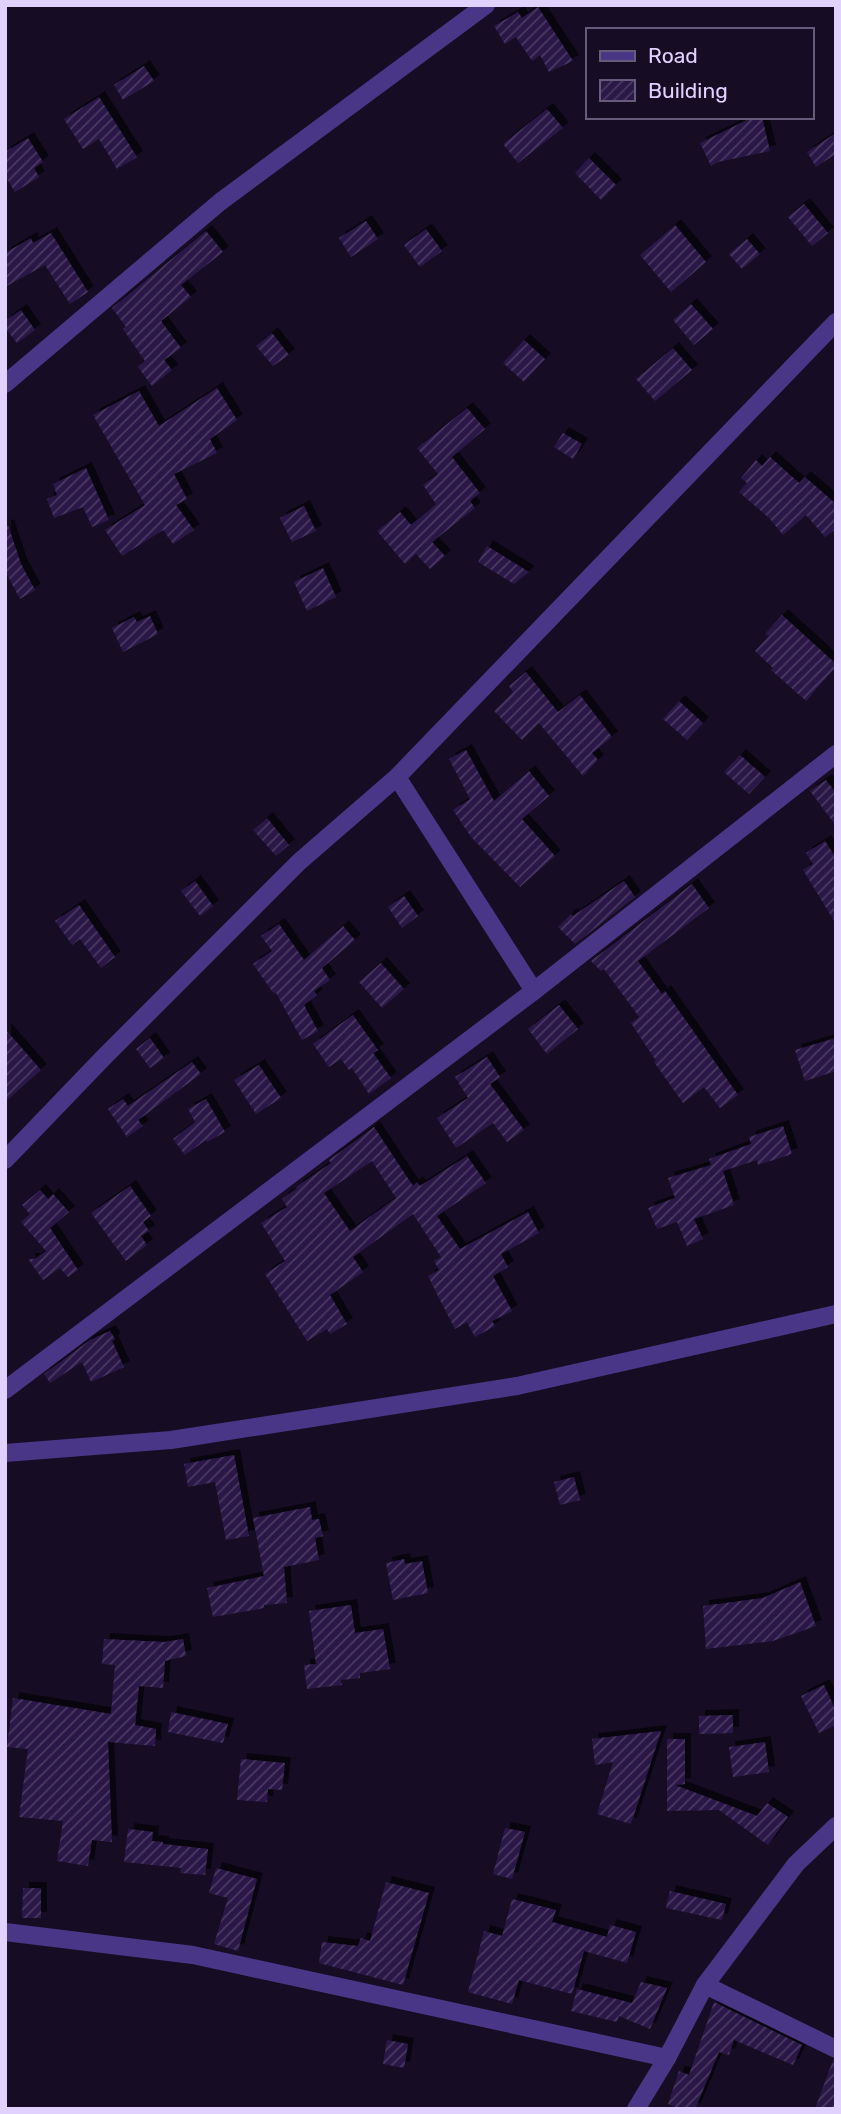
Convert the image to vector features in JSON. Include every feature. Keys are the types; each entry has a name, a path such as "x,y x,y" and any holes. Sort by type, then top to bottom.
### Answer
{"street":[{"path":"5,384 220,202 486,5"},
{"path":"5,1160 299,862 397,777 836,322"},
{"path":"5,1390 534,991 836,754"},
{"path":"397,777 534,991"},
{"path":"5,1453 171,1440 517,1386 836,1314"},
{"path":"636,2109 667,2058 705,1985 796,1864 836,1826"},
{"path":"5,1933 193,1955 667,2058"},
{"path":"705,1985 836,2049"}],"building":[{"path":"538,7 573,61 549,72 540,55 532,61 516,37 505,44 494,26 518,12 522,18"},
{"path":"144,66 154,81 123,100 114,85"},
{"path":"99,97 137,157 117,169 99,139 83,149 64,119"},
{"path":"547,109 563,128 518,163 503,144"},
{"path":"749,119 762,119 770,151 718,162 711,166 700,143"},
{"path":"836,133 836,154 816,167 807,152"},
{"path":"28,138 43,162 34,168 39,177 15,192 5,176 5,152"},
{"path":"589,158 616,185 601,200 575,173"},
{"path":"804,204 828,233 812,246 788,217"},
{"path":"366,221 378,239 351,257 339,238"},
{"path":"675,225 706,262 671,292 640,255"},
{"path":"426,229 442,251 420,267 404,245"},
{"path":"206,231 223,252 181,285 191,297 161,321 181,348 164,360 172,370 152,386 138,367 145,361 112,308"},
{"path":"51,233 88,292 70,304 45,265 5,287 5,253 31,238 33,243"},
{"path":"747,239 760,254 742,269 729,254"},
{"path":"691,304 713,329 694,345 673,320"},
{"path":"21,310 35,330 17,343 5,328 5,321"},
{"path":"272,333 289,355 273,366 256,346"},
{"path":"524,340 545,359 524,382 503,363"},
{"path":"673,348 692,370 655,401 636,379"},
{"path":"217,388 237,420 210,439 217,453 174,474 187,499 176,505 194,530 173,544 163,530 122,556 105,530 145,505 93,415 139,391 159,426"},
{"path":"467,408 485,429 452,457 480,493 470,501 475,508 432,542 445,556 430,569 416,554 405,564 377,531 400,512 411,525 436,504 423,485 438,474 417,448"},
{"path":"563,433 582,444 573,459 554,447"},
{"path":"770,457 799,483 805,477 836,504 836,529 825,537 806,515 783,535 769,518 739,492 747,483 741,478 756,460 762,466"},
{"path":"86,468 109,520 92,527 83,507 54,518 47,499 57,495 53,484"},
{"path":"304,506 316,531 292,542 280,518"},
{"path":"8,525 21,564 35,590 20,599 5,571 5,526"},
{"path":"487,546 529,572 514,584 478,562"},
{"path":"323,568 336,597 307,611 294,582"},
{"path":"782,615 836,664 806,701 771,670 773,668 755,651 769,636 765,634"},
{"path":"150,616 158,634 123,652 112,628 134,617 137,622"},
{"path":"526,672 558,712 580,695 612,737 592,753 598,760 583,776 539,723 522,740 494,711 513,692 509,686"},
{"path":"679,701 703,723 687,740 663,719"},
{"path":"466,750 494,801 529,771 549,796 522,819 555,856 520,887 471,837 453,810 470,799 449,759"},
{"path":"740,755 765,777 749,794 724,772"},
{"path":"826,780 836,793 836,826 810,791"},
{"path":"267,818 289,845 276,856 253,830"},
{"path":"825,841 836,858 836,924 803,870 813,864 806,853"},
{"path":"195,881 213,906 200,916 181,891"},
{"path":"624,881 635,897 575,944 558,927 571,914 573,916"},
{"path":"692,884 709,908 638,961 662,994 665,991 738,1095 720,1108 704,1087 683,1103 631,1023 639,1017 604,969 601,971 591,961"},
{"path":"404,896 418,916 402,928 388,907"},
{"path":"79,905 115,957 101,968 80,939 72,945 55,921"},
{"path":"279,924 304,960 343,926 355,940 322,968 330,980 314,991 317,995 304,1005 318,1031 302,1040 276,993 274,994 253,964 272,951 261,936"},
{"path":"381,963 404,989 382,1008 359,982"},
{"path":"559,1005 578,1029 547,1054 528,1029"},
{"path":"353,1015 378,1050 373,1053 391,1078 369,1094 352,1068 349,1070 341,1059 329,1067 313,1044"},
{"path":"5,1029 41,1070 5,1102"},
{"path":"150,1038 164,1058 150,1068 136,1049"},
{"path":"836,1038 836,1071 805,1081 795,1050"},
{"path":"487,1057 500,1077 490,1084 524,1130 507,1142 493,1123 456,1148 437,1118 468,1098 455,1077"},
{"path":"192,1062 201,1074 138,1120 143,1126 127,1137 108,1109 123,1099 128,1106"},
{"path":"259,1065 281,1098 256,1114 234,1080"},
{"path":"206,1099 225,1132 207,1142 206,1140 185,1155 173,1139 195,1122 188,1109"},
{"path":"783,1126 792,1154 758,1165 757,1160 723,1171 734,1205 694,1219 703,1239 687,1246 677,1222 657,1229 648,1208 675,1198 668,1178 711,1165 709,1159 751,1144 749,1137"},
{"path":"374,1127 413,1186 417,1182 420,1186 467,1156 486,1183 437,1216 460,1249 528,1212 539,1233 501,1254 508,1267 493,1276 512,1311 492,1321 495,1326 475,1337 467,1322 455,1329 428,1276 439,1270 434,1261 441,1257 413,1214 353,1257 363,1272 330,1295 347,1324 330,1334 327,1329 307,1341 265,1274 285,1261 261,1223 287,1207 282,1199 331,1163 329,1160","holes":["372,1161 396,1198 350,1231 324,1193"]},
{"path":"130,1186 151,1216 143,1222 149,1231 141,1236 147,1245 126,1261 91,1213"},
{"path":"40,1190 48,1199 53,1194 69,1212 50,1228 78,1270 68,1277 60,1268 43,1280 28,1259 35,1259 46,1251 21,1222 30,1214 22,1205"},
{"path":"110,1331 124,1367 91,1382 82,1362 50,1383 44,1374 90,1340"},
{"path":"234,1455 249,1536 226,1540 215,1482 188,1487 184,1464"},
{"path":"574,1477 580,1500 560,1505 554,1482"},
{"path":"310,1507 312,1520 319,1519 323,1536 315,1538 319,1560 284,1567 287,1603 264,1605 264,1608 213,1617 207,1588 264,1576 253,1518"},
{"path":"404,1559 405,1564 422,1561 428,1593 393,1600 386,1563"},
{"path":"800,1582 816,1626 773,1641 706,1649 703,1606 763,1598"},
{"path":"351,1605 355,1633 383,1629 390,1669 360,1673 360,1678 341,1680 342,1685 307,1689 304,1665 316,1664 309,1611"},
{"path":"104,1639 164,1642 183,1639 186,1656 165,1661 163,1688 139,1686 135,1725 156,1729 155,1746 108,1742 112,1842 92,1840 88,1866 57,1861 63,1821 19,1817 28,1749 7,1747 13,1698 111,1714 115,1665 102,1664"},
{"path":"824,1685 836,1711 836,1725 819,1733 801,1696"},
{"path":"171,1712 228,1724 223,1743 168,1732"},
{"path":"733,1715 733,1733 699,1734 699,1716"},
{"path":"661,1731 631,1824 597,1814 613,1762 595,1765 592,1739"},
{"path":"667,1739 685,1739 685,1784 675,1785 757,1816 767,1803 788,1817 768,1845 719,1810 667,1811"},
{"path":"765,1742 769,1772 733,1777 729,1747"},
{"path":"241,1759 285,1763 282,1790 268,1789 267,1802 237,1800"},
{"path":"505,1828 525,1832 512,1879 493,1874"},
{"path":"128,1829 153,1832 152,1841 163,1844 208,1849 205,1875 180,1873 181,1868 124,1862"},
{"path":"216,1868 257,1879 238,1951 214,1944 228,1898 209,1893"},
{"path":"386,1882 429,1893 403,1985 319,1963 322,1942 358,1946 361,1938 370,1941"},
{"path":"23,1888 41,1888 41,1918 22,1918"},
{"path":"670,1891 726,1904 722,1920 666,1908"},
{"path":"512,1899 556,1910 552,1922 607,1937 610,1925 636,1932 627,1963 584,1951 572,1994 519,1980 512,2004 468,1992 484,1931 502,1936"},
{"path":"641,1982 667,1988 650,2029 619,2016 617,2022 571,2011 577,1989 632,2003"},
{"path":"714,2002 802,2045 793,2065 734,2040 729,2055 719,2052 695,2109 680,2109 668,2104 679,2071 689,2075"},
{"path":"387,2040 408,2044 404,2068 383,2064"},
{"path":"833,2060 836,2060 836,2109 815,2109"}]}
